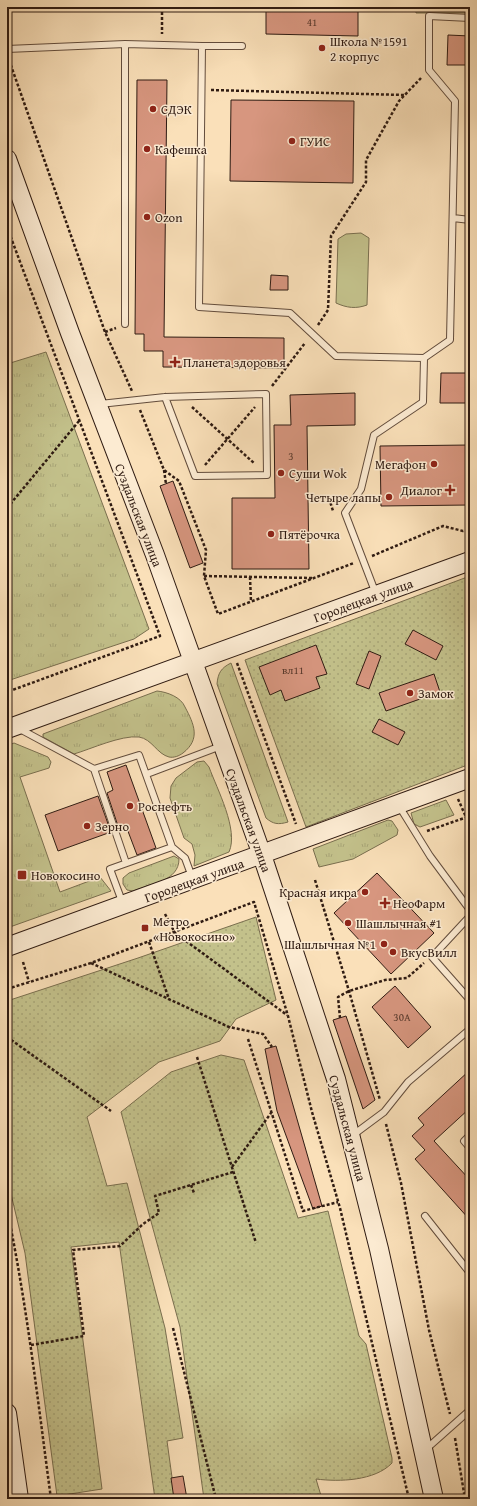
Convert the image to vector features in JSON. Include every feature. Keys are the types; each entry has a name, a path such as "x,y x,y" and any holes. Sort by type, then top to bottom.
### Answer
{"street":[{"name":"Суздальская улица","path":"7,159 193,662 262,855 336,1079 351,1136 425,1451 434,1499"},
{"name":"Городецкая улица","path":"11,728 470,561"},
{"name":"Городецкая улица","path":"7,947 124,906 470,778"},
{"path":"7,1413 17,1495"}],"lane":[{"path":"202,46 199,307 290,313 336,356 424,358 450,340 455,101 429,70 429,16 470,18"},
{"path":"125,44 125,324"},
{"path":"7,49 125,44 242,46"},
{"path":"452,218 470,220"},
{"path":"377,595 362,560 345,513 361,489 374,435 423,402 424,358"},
{"path":"97,404 165,397 266,394 267,475 195,476 165,397"},
{"path":"11,728 94,769 139,755 172,847 184,858 194,880"},
{"path":"147,774 222,745"},
{"path":"94,769 126,864"},
{"path":"398,805 417,835 470,910"},
{"path":"124,906 110,869 172,847"},
{"path":"470,916 432,957 470,1000"},
{"path":"351,1136 384,1112 408,1082 470,1029"},
{"path":"470,1135 464,1140 470,1148"},
{"path":"425,1216 470,1273"},
{"path":"425,1451 470,1410"}],"path":[{"path":"162,7 162,45"},
{"path":"7,53 105,332 136,400 164,470 166,484"},
{"path":"195,476 228,440 266,394 312,334 328,310 330,236 366,182 366,160 399,101 429,70"},
{"path":"202,89 404,95"},
{"path":"7,226 160,636 7,692"},
{"path":"182,396 267,475"},
{"path":"7,508 79,420"},
{"path":"164,470 179,481 206,550 204,576 218,614 362,560 442,526 463,531 470,529"},
{"path":"204,576 313,578"},
{"path":"250,577 251,602"},
{"path":"236,660 297,826"},
{"path":"457,796 466,817"},
{"path":"417,835 470,816"},
{"path":"7,989 91,963 175,933 254,902 288,1016 338,1202 409,1499"},
{"path":"165,914 175,933 288,1016"},
{"path":"149,942 170,1000"},
{"path":"340,1018 338,998 349,991 385,980 407,978 432,957"},
{"path":"23,962 29,982"},
{"path":"91,963 228,1027 263,1034 272,1047"},
{"path":"7,1037 111,1111"},
{"path":"248,1039 303,1211 338,1202"},
{"path":"197,1057 256,1244"},
{"path":"232,1167 271,1113"},
{"path":"31,1345 84,1336 73,1250 120,1246 143,1224 159,1213 155,1196 234,1172"},
{"path":"191,1185 194,1193"},
{"path":"7,1209 20,1273 31,1345 51,1499"},
{"path":"172,1328 216,1499"}],"green space":[{"path":"416,7 470,7 470,13 416,13"},
{"path":"361,233 369,238 367,305 348,307 336,303 338,239 346,234"},
{"path":"46,352 149,629 134,639 7,681 7,364"},
{"path":"470,576 470,764 306,827 245,660"},
{"path":"231,663 288,822 276,823 271,822 266,818 217,684 221,671"},
{"path":"157,691 169,694 180,700 183,703 193,725 194,737 192,742 189,748 178,756 169,757 161,753 144,738 139,737 115,740 74,754 43,737 43,734"},
{"path":"14,743 48,757 51,762 49,768 20,777 60,892 100,877 111,891 7,928 7,746"},
{"path":"204,761 209,767 226,810 231,833 231,843 229,852 194,866 195,855 192,844 184,838 170,798 171,786 176,778 197,762"},
{"path":"446,800 454,815 420,827 414,824 411,813"},
{"path":"388,820 392,821 398,830 397,835 353,859 319,867 313,849"},
{"path":"174,856 179,859 178,866 169,877 163,881 133,891 127,890 123,884 123,878 129,873"},
{"path":"256,917 276,1000 236,1019 220,1041 159,1062 87,1117 107,1186 127,1183 165,1328 183,1438 167,1441 175,1499 155,1499 119,1242 71,1247 102,1489 57,1496 25,1253 7,1177 7,1001"},
{"path":"221,1055 244,1060 298,1218 328,1211 359,1336 366,1344 392,1458 392,1463 385,1469 367,1477 346,1480 316,1479 322,1499 204,1499 180,1327 121,1112 171,1072"}],"building":[{"path":"266,7 358,7 358,36 266,34"},
{"path":"448,35 470,36 470,65 447,65"},
{"path":"137,80 167,80 164,337 284,338 284,368 163,367 163,351 144,351 144,334 135,334"},
{"name":"ГУИС","path":"231,100 354,101 353,183 230,181"},
{"path":"271,275 288,276 288,290 270,290"},
{"path":"441,373 470,373 468,403 440,403"},
{"path":"355,393 355,425 307,426 309,569 232,569 232,498 275,498 274,425 291,425 290,395"},
{"path":"470,445 470,505 381,506 380,446"},
{"path":"173,481 203,563 190,568 160,486"},
{"path":"413,630 443,646 436,660 405,644"},
{"path":"316,645 327,674 316,677 320,688 285,701 281,690 270,695 259,667"},
{"path":"369,651 381,656 369,689 356,684"},
{"name":"Замок","path":"434,674 440,692 386,711 379,693"},
{"path":"379,719 405,732 398,745 372,732"},
{"path":"126,765 156,848 137,855 126,826 119,829 107,793 113,790 107,772"},
{"path":"98,796 111,832 58,851 45,815"},
{"path":"377,873 434,933 391,974 334,913"},
{"path":"395,986 431,1027 408,1048 372,1007"},
{"path":"346,1016 375,1100 363,1109 333,1020"},
{"path":"276,1046 322,1206 313,1209 277,1111 265,1049"},
{"path":"470,1070 470,1108 434,1141 470,1180 470,1220 415,1159 425,1150 412,1136 424,1125 418,1118"},
{"path":"183,1476 187,1499 174,1499 171,1478"}],"place":[{"name":"Школа №1591 2 корпус","path":"322,48"},
{"name":"СДЭК","path":"153,109"},
{"name":"ГУИС","path":"292,141"},
{"name":"Кафешка","path":"147,149"},
{"name":"Ozon","path":"147,217"},
{"name":"Планета здоровья","path":"175,362"},
{"name":"Мегафон","path":"434,464"},
{"name":"Суши Wok","path":"281,473"},
{"name":"Диалог","path":"450,490"},
{"name":"Четыре лапы","path":"389,497"},
{"name":"Пятёрочка","path":"271,534"},
{"name":"Замок","path":"410,693"},
{"name":"Роснефть","path":"130,806"},
{"name":"Зерно","path":"87,826"},
{"name":"Новокосино","path":"22,875"},
{"name":"Красная икра","path":"365,892"},
{"name":"НеоФарм","path":"385,903"},
{"name":"Шашлычная #1","path":"348,923"},
{"name":"Метро «Новокосино»","path":"145,928"},
{"name":"Шашлычная №1","path":"384,944"},
{"name":"ВкусВилл","path":"393,952"}]}
